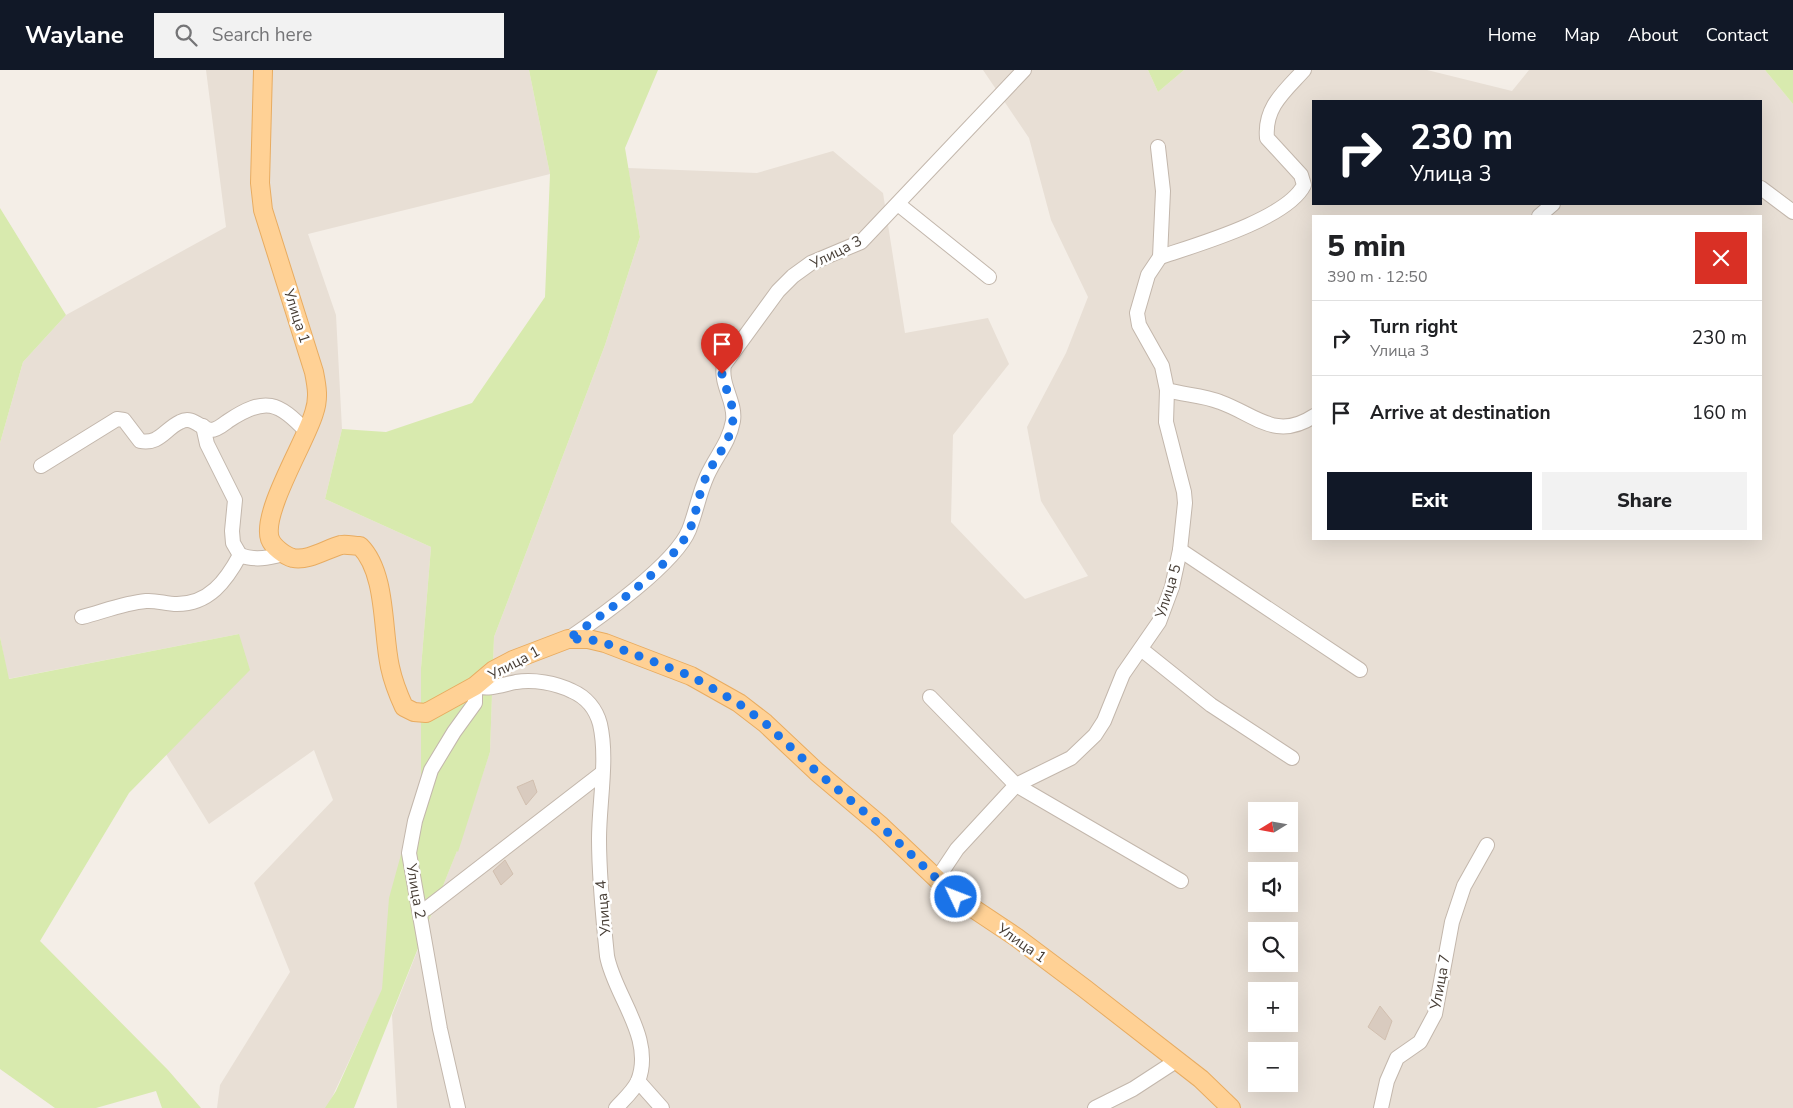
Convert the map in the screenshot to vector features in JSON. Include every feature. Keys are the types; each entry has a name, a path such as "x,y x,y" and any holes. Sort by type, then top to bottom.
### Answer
{"main road":[{"name":"Улица 1","path":"263,70 260,183 263,210 314,372 318,393 307,432 283,482 270,526 270,540 283,554 294,558 303,558 343,545 360,546 370,556 376,573 390,667 404,707 414,712 426,713 475,686 494,670 540,648 568,639 588,639 605,643 691,676 738,703 765,723 956,897 1016,937 1076,982 1201,1079 1231,1108"}],"street":[{"name":"Улица 3","path":"568,639 604,614 670,556 689,531 696,501 708,473 724,448 733,419 732,408 722,374 724,365 778,291 793,276 811,263 861,242 1024,70"},
{"path":"1158,147 1163,191 1160,256 1246,227 1293,200 1301,192 1304,185 1301,175 1267,138 1266,130 1270,108 1304,70"},
{"path":"1762,189 1793,212"},
{"path":"898,204 990,277"},
{"path":"1540,215 1552,205"},
{"name":"Улица 5","path":"937,879 957,849 1016,785 1053,769 1071,758 1086,745 1104,721 1123,674 1159,622 1172,588 1180,550 1184,492 1166,422 1166,390 1162,366 1139,325 1137,312 1148,275 1160,256"},
{"path":"1166,390 1219,401 1273,427 1287,428 1302,424 1312,417"},
{"path":"40,466 117,419 124,420 140,441 148,443 160,438 180,421 192,420 210,430 216,429 242,412 270,404 286,411 307,432"},
{"path":"202,426 206,444 235,500 232,537 235,548 240,555 246,558 268,559 283,554"},
{"path":"1180,550 1360,670"},
{"path":"82,617 147,601 176,604 198,600 212,594 223,582 240,555"},
{"path":"1142,649 1212,705 1292,758"},
{"name":"Улица 4","path":"475,686 487,689 518,682 538,681 570,690 584,698 594,710 600,723 602,738 600,871 607,956 609,969 635,1025 639,1040 640,1066 638,1081"},
{"name":"Улица 2","path":"458,1108 440,1029 409,853 415,821 432,770 454,732 475,703 475,686"},
{"path":"930,697 1016,785 1180,881"},
{"name":"Улица 2","path":"426,909 602,773"},
{"name":"Улица 7","path":"1380,1108 1387,1081 1397,1058 1420,1042 1435,1014 1452,922 1464,886 1486,845"},
{"path":"1095,1108 1133,1089 1176,1061"},
{"path":"616,1108 638,1081 662,1108"}],"shaded area":[{"path":"206,70 529,70 550,174 308,234 336,315 342,429 325,499 431,547 421,668 421,782 386,982 327,1108 217,1108 220,1085 290,972 254,883 333,800 314,750 209,824 164,751 239,634 8,679 0,637 0,443 23,362 66,315 226,227"},
{"path":"983,70 1148,70 1158,92 1184,70 1427,70 1512,91 1529,70 1765,70 1793,104 1793,1108 397,1108 392,1015 458,848 490,752 494,637 605,345 640,237 628,168 757,173 833,151 883,193 905,333 988,318 1009,364 953,435 951,522 1025,599 1088,576 1041,501 1027,427 1066,353 1088,297 1051,220 1029,138"}],"green space":[{"path":"529,70 658,70 625,148 640,237 605,345 494,637 490,752 458,852 354,1108 325,1108 336,1091 382,989 389,898 421,782 421,668 431,547 325,499 342,429 386,432 472,403 545,297 550,174"},
{"path":"1148,70 1184,70 1158,92"},
{"path":"1765,70 1793,70 1793,104"},
{"path":"0,208 66,315 23,362 0,443"},
{"path":"239,634 250,670 129,793 40,941 168,1070 201,1108 162,1108 156,1091 96,1108 55,1108 0,1069 0,637 9,679"}],"building":[{"path":"533,780 537,792 526,805 517,787"},
{"path":"505,860 513,874 501,885 493,871"},
{"path":"1380,1006 1392,1021 1385,1040 1368,1027"}],"route":[{"path":"722,374 732,408 733,419 724,448 708,473 696,501 689,531 670,556 604,614 568,639 588,639 605,643 691,676 710,685 738,703 765,723 817,772 881,826 956,897"}]}
